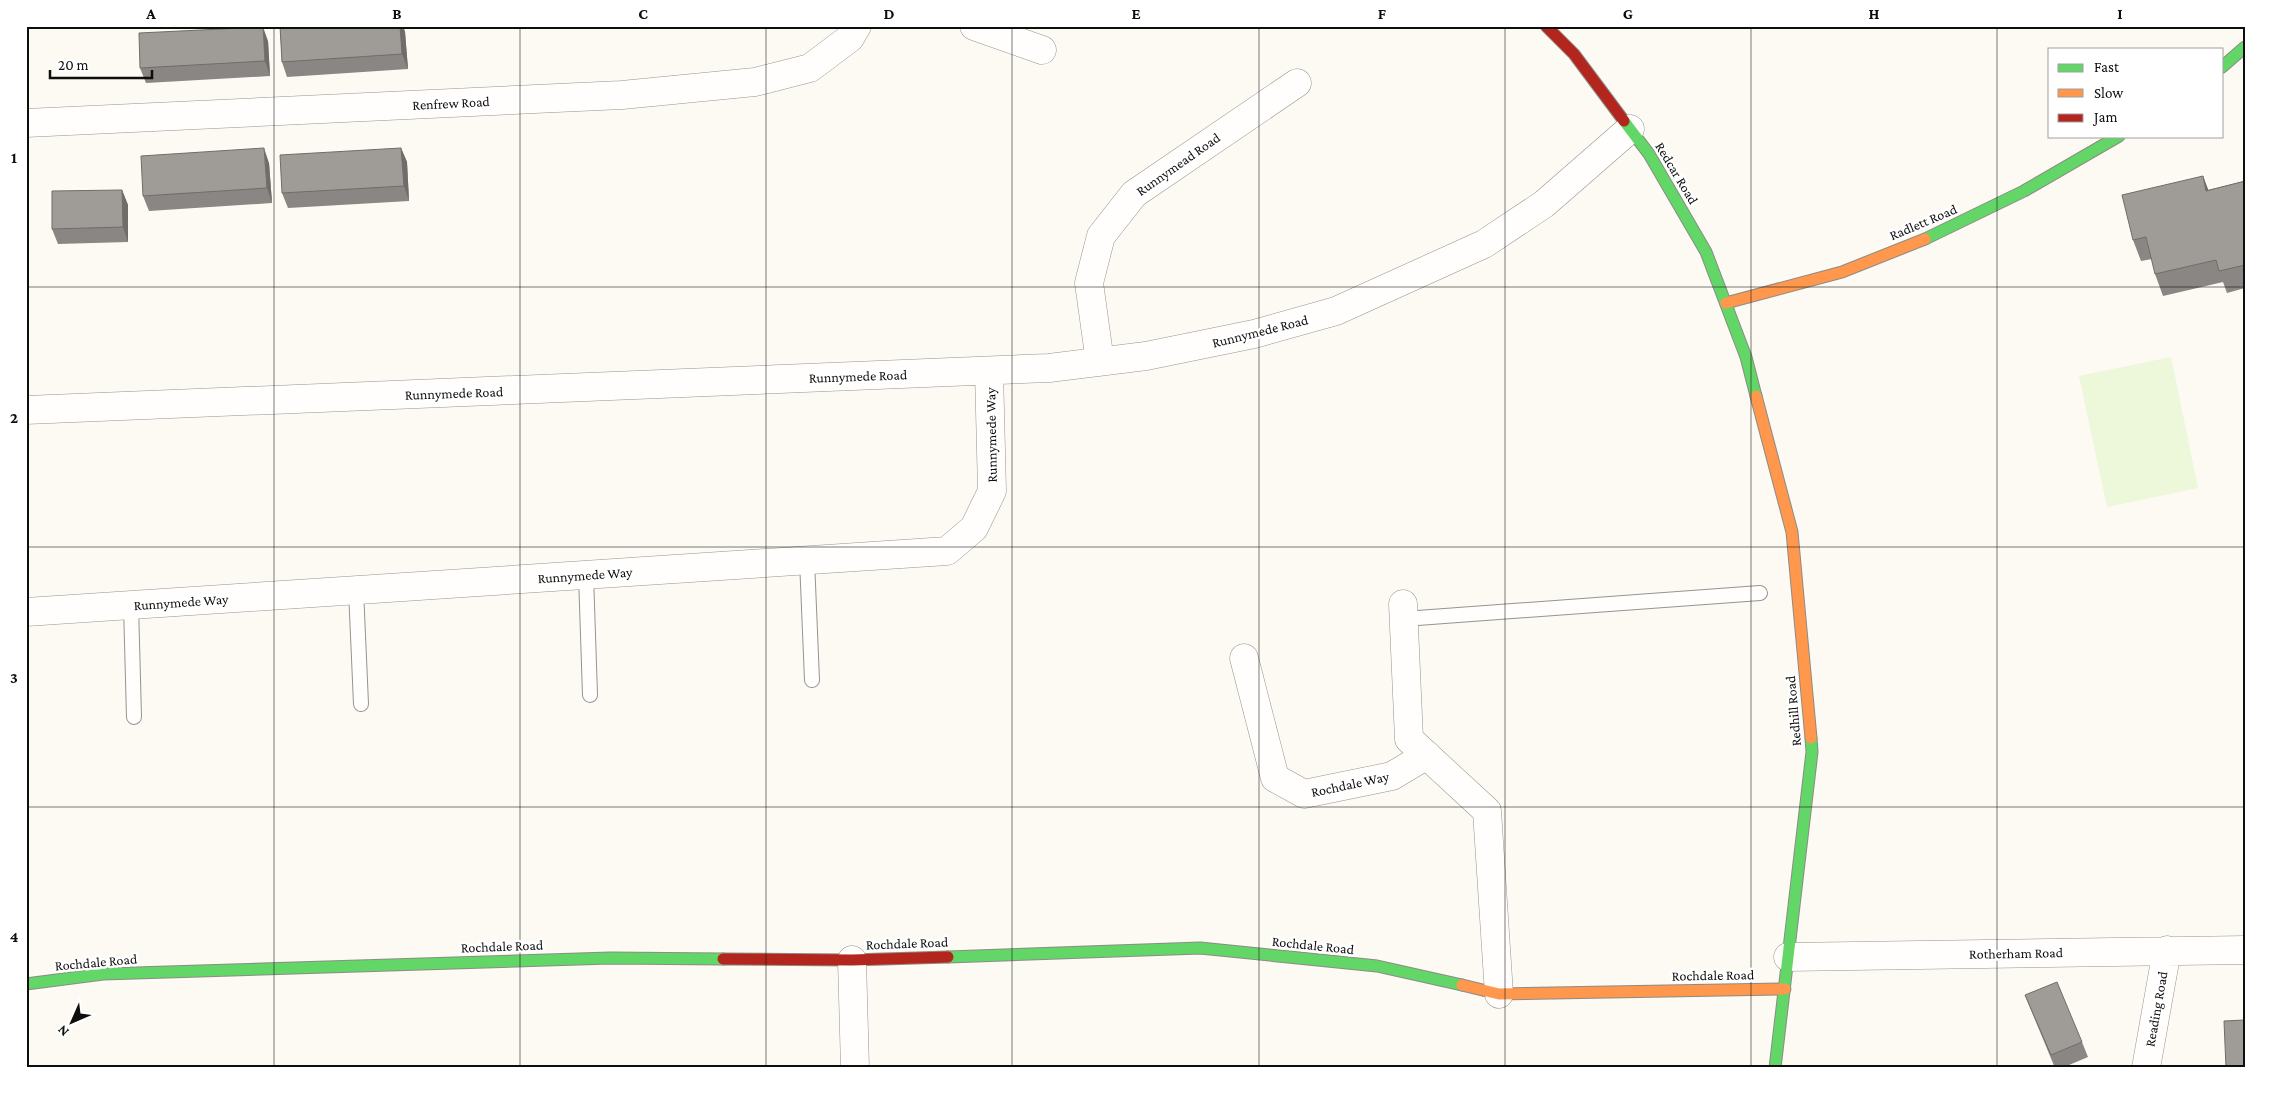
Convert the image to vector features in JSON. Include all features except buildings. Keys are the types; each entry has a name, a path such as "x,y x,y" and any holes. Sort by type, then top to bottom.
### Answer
{"street":[{"name":"Renfrew Road","path":"26,123 622,96 755,82 810,68 850,38 857,26"},
{"path":"974,26 1042,50"},
{"name":"Redcar Road","path":"1546,26 1574,54 1649,154 1706,252 1746,357"},
{"path":"2224,65 2245,47"},
{"name":"Runnymead Road","path":"1100,362 1089,283 1102,236 1134,194 1297,83"},
{"name":"Runnymede Road","path":"26,410 989,371 1049,368 1146,356 1254,334 1336,311 1484,244 1544,204 1630,129"},
{"name":"Radlett Road","path":"1726,303 1856,267 1961,222 2074,164 2116,138"},
{"name":"Redhill Road","path":"1746,357 1792,532 1812,752 1775,1068"},
{"name":"Runnymede Way","path":"26,612 947,551 974,528 992,491 989,371"},
{"path":"1403,612 1409,739 1487,811 1498,994"},
{"name":"Rochdale Way","path":"1244,658 1274,778 1304,794 1392,776 1427,755"},
{"name":"Rochdale Road","path":"26,984 103,974 610,958 852,960 1200,948 1377,966 1498,994 1785,989"},
{"name":"Reading Road","path":"2146,1068 2166,950"},
{"name":"Rotherham Road","path":"1788,958 2245,950"},
{"path":"852,960 855,1068"}],"lane":[{"path":"807,560 812,680"},
{"path":"586,575 590,695"},
{"path":"356,590 361,704"},
{"path":"1403,612 1760,593"},
{"path":"131,605 134,716"}],"green space":[{"path":"2171,357 2198,488 2107,507 2079,376"}],"traffic: fast":[{"path":"2224,65 2245,47"},
{"path":"1624,121 1649,154 1706,252 1746,357 1756,396"},
{"path":"1925,239 2024,191 2116,138"},
{"path":"1775,1068 1812,752 1811,738"},
{"path":"948,957 1200,948 1377,966 1462,985"},
{"path":"26,984 103,974 610,958 723,959"}],"traffic: slow":[{"path":"1726,303 1842,272 1925,239"},
{"path":"1756,396 1792,532 1811,738"},
{"path":"1462,985 1499,994 1785,989"}],"traffic: jam":[{"path":"1546,26 1574,54 1624,121"},
{"path":"723,959 852,960 948,957"}]}
